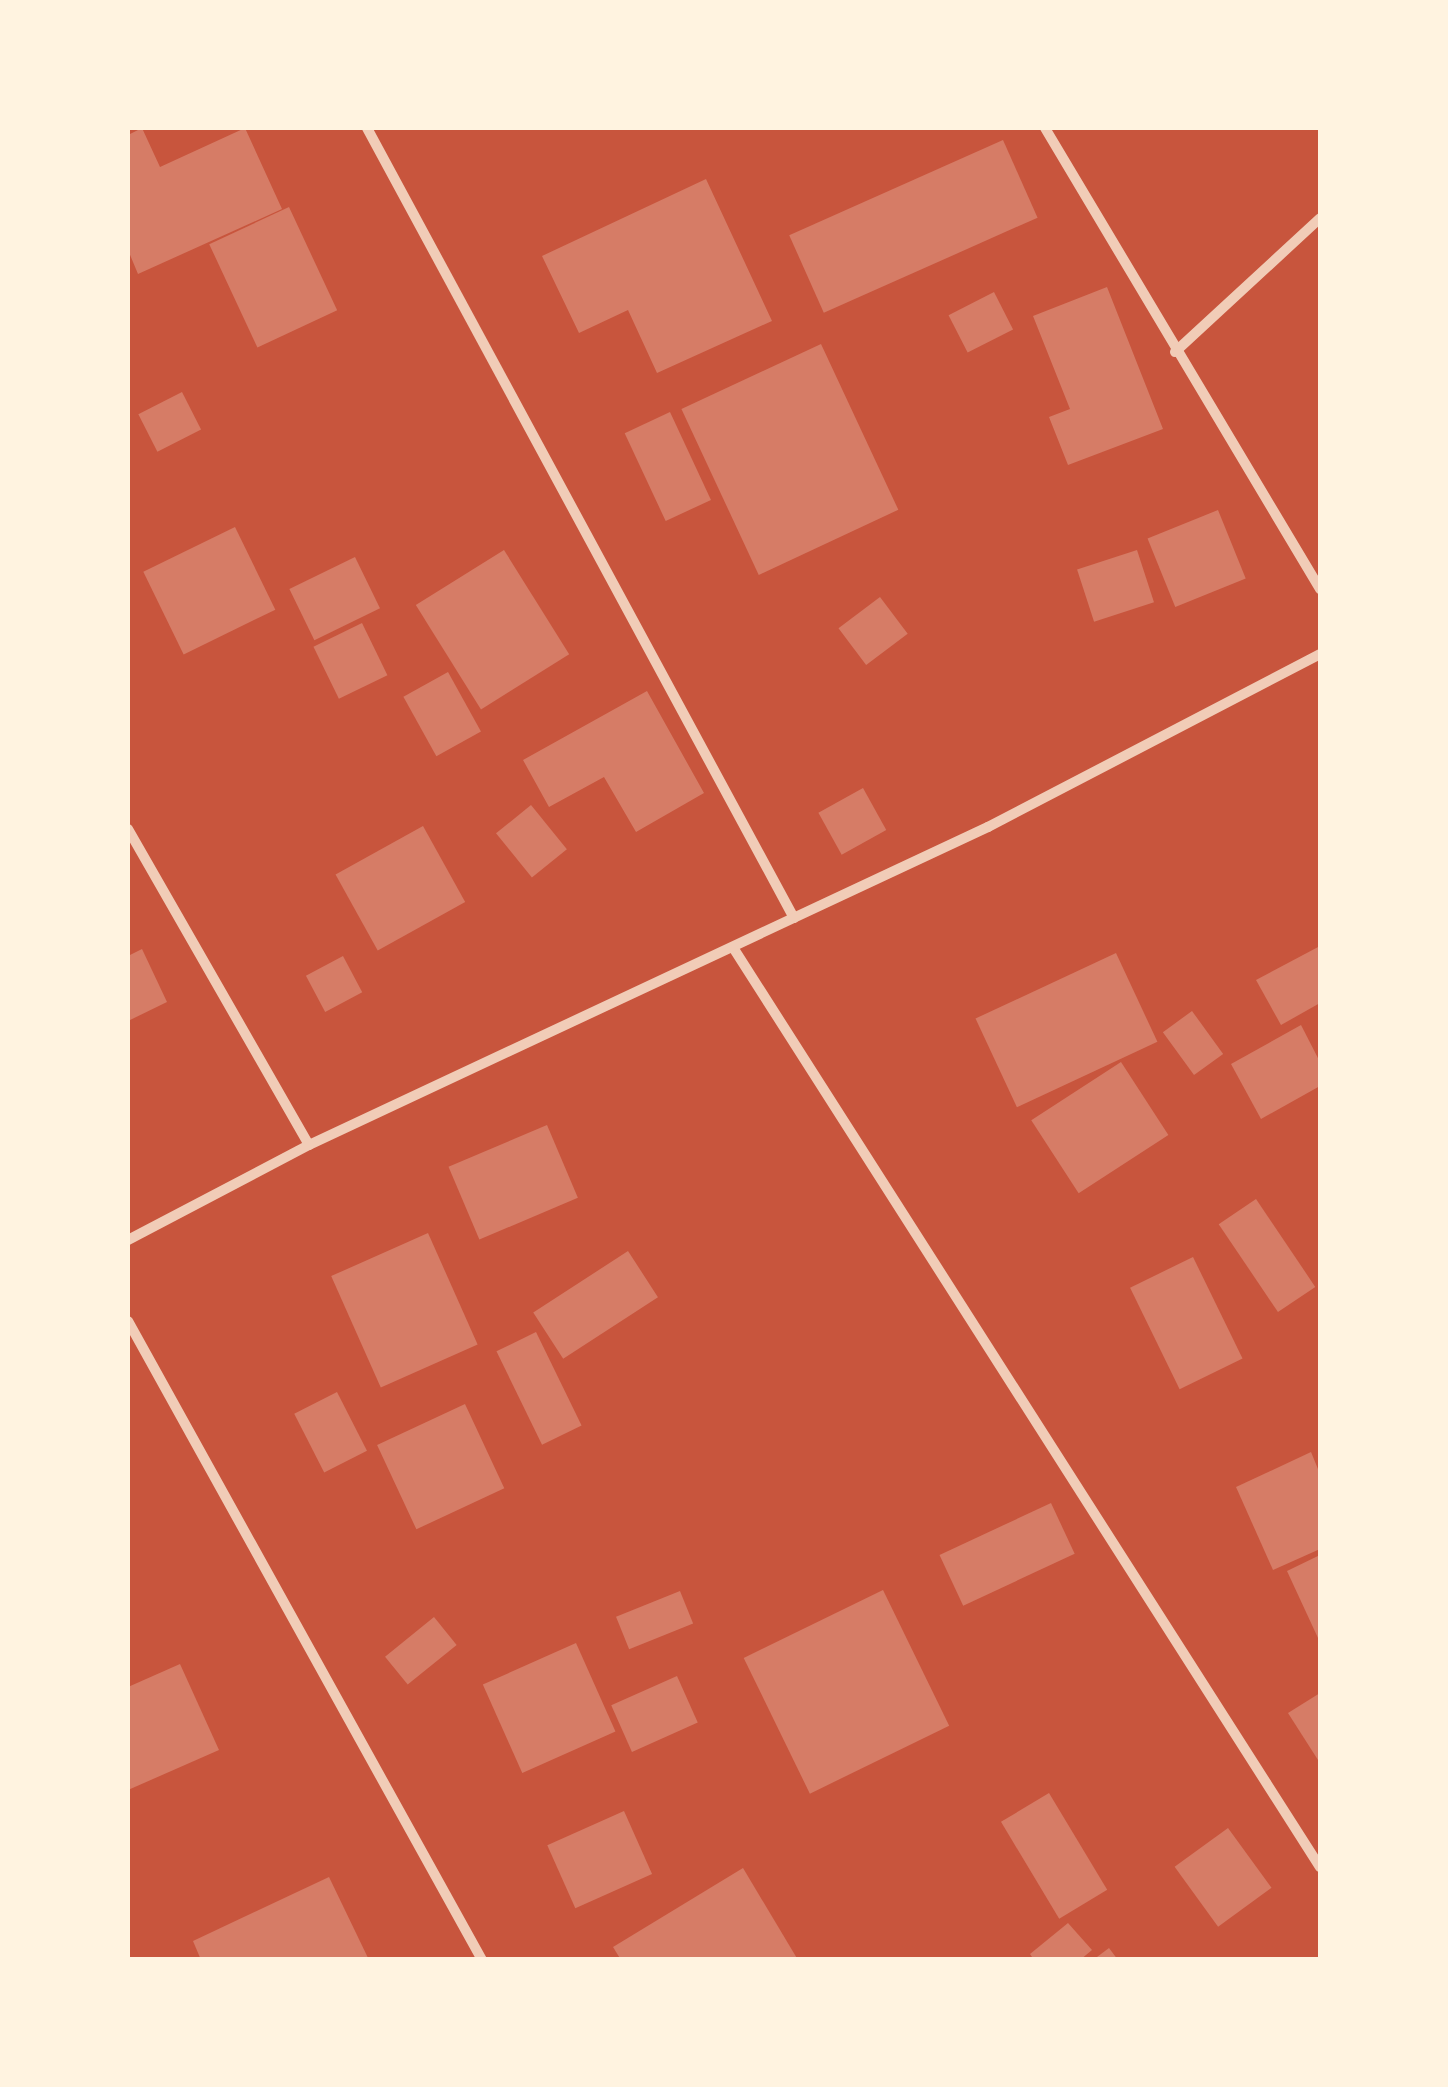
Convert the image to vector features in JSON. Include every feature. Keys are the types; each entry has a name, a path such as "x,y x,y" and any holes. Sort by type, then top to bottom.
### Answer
{"street":[{"path":"367,128 794,918"},
{"path":"1045,128 1320,590"},
{"path":"1176,352 1320,218"},
{"path":"128,1240 309,1145 734,949 1005,818 1320,654"},
{"path":"128,829 309,1145"},
{"path":"734,949 1320,1867"},
{"path":"128,1321 482,1960"}],"building":[{"path":"142,128 160,167 245,128 282,209 138,274 128,250 128,135"},
{"path":"1003,140 1038,218 824,313 789,235"},
{"path":"706,179 772,321 657,373 628,310 579,333 542,256"},
{"path":"289,207 337,310 257,348 209,244"},
{"path":"1107,287 1163,429 1068,465 1049,417 1070,409 1033,316"},
{"path":"994,292 1013,329 968,353 949,315"},
{"path":"821,344 898,510 759,575 681,409"},
{"path":"182,392 201,429 157,452 138,414"},
{"path":"670,412 711,500 666,521 625,433"},
{"path":"1218,510 1246,579 1175,607 1148,538"},
{"path":"235,527 275,610 184,654 143,572"},
{"path":"504,550 569,654 481,709 416,605"},
{"path":"1137,550 1154,602 1094,622 1077,569"},
{"path":"355,557 380,608 314,640 289,589"},
{"path":"880,597 908,634 866,665 838,628"},
{"path":"362,623 387,675 339,699 313,647"},
{"path":"448,672 481,731 436,756 403,697"},
{"path":"647,691 704,793 636,832 604,777 549,807 523,760"},
{"path":"863,788 886,830 842,855 818,813"},
{"path":"531,805 567,849 532,878 496,833"},
{"path":"423,826 465,902 378,951 336,874"},
{"path":"1320,946 1320,1003 1281,1025 1256,980"},
{"path":"142,949 167,1002 128,1021 128,956"},
{"path":"1116,953 1157,1042 1017,1107 976,1019"},
{"path":"343,956 362,992 325,1012 306,976"},
{"path":"1192,1011 1223,1054 1194,1075 1163,1032"},
{"path":"1301,1025 1320,1062 1320,1086 1261,1119 1231,1064"},
{"path":"1121,1062 1168,1135 1079,1193 1031,1120"},
{"path":"547,1125 578,1198 479,1240 449,1167"},
{"path":"1256,1199 1315,1287 1278,1312 1219,1224"},
{"path":"428,1233 478,1344 381,1388 331,1276"},
{"path":"628,1251 658,1297 563,1359 533,1313"},
{"path":"1193,1257 1243,1359 1180,1389 1130,1288"},
{"path":"536,1332 582,1425 542,1445 496,1351"},
{"path":"337,1392 367,1451 324,1473 294,1414"},
{"path":"465,1404 504,1488 416,1529 377,1445"},
{"path":"1311,1452 1320,1474 1320,1549 1273,1570 1236,1487"},
{"path":"1051,1503 1075,1554 963,1606 940,1555"},
{"path":"1320,1555 1320,1636 1318,1638 1287,1571"},
{"path":"883,1590 949,1726 810,1794 744,1658"},
{"path":"680,1591 693,1623 629,1649 616,1617"},
{"path":"434,1617 457,1645 408,1685 385,1657"},
{"path":"576,1643 615,1732 522,1773 483,1684"},
{"path":"180,1664 219,1750 128,1790 128,1687"},
{"path":"677,1676 698,1723 632,1752 611,1705"},
{"path":"1320,1693 1320,1758 1318,1760 1288,1713"},
{"path":"1049,1793 1107,1890 1059,1919 1001,1822"},
{"path":"624,1811 652,1874 575,1908 547,1845"},
{"path":"1228,1828 1271,1888 1218,1927 1175,1867"},
{"path":"743,1868 798,1960 621,1960 613,1947"},
{"path":"329,1877 369,1960 201,1960 193,1941"},
{"path":"1068,1923 1092,1950 1080,1960 1034,1960 1030,1954"},
{"path":"1109,1948 1118,1960 1093,1960"}]}
